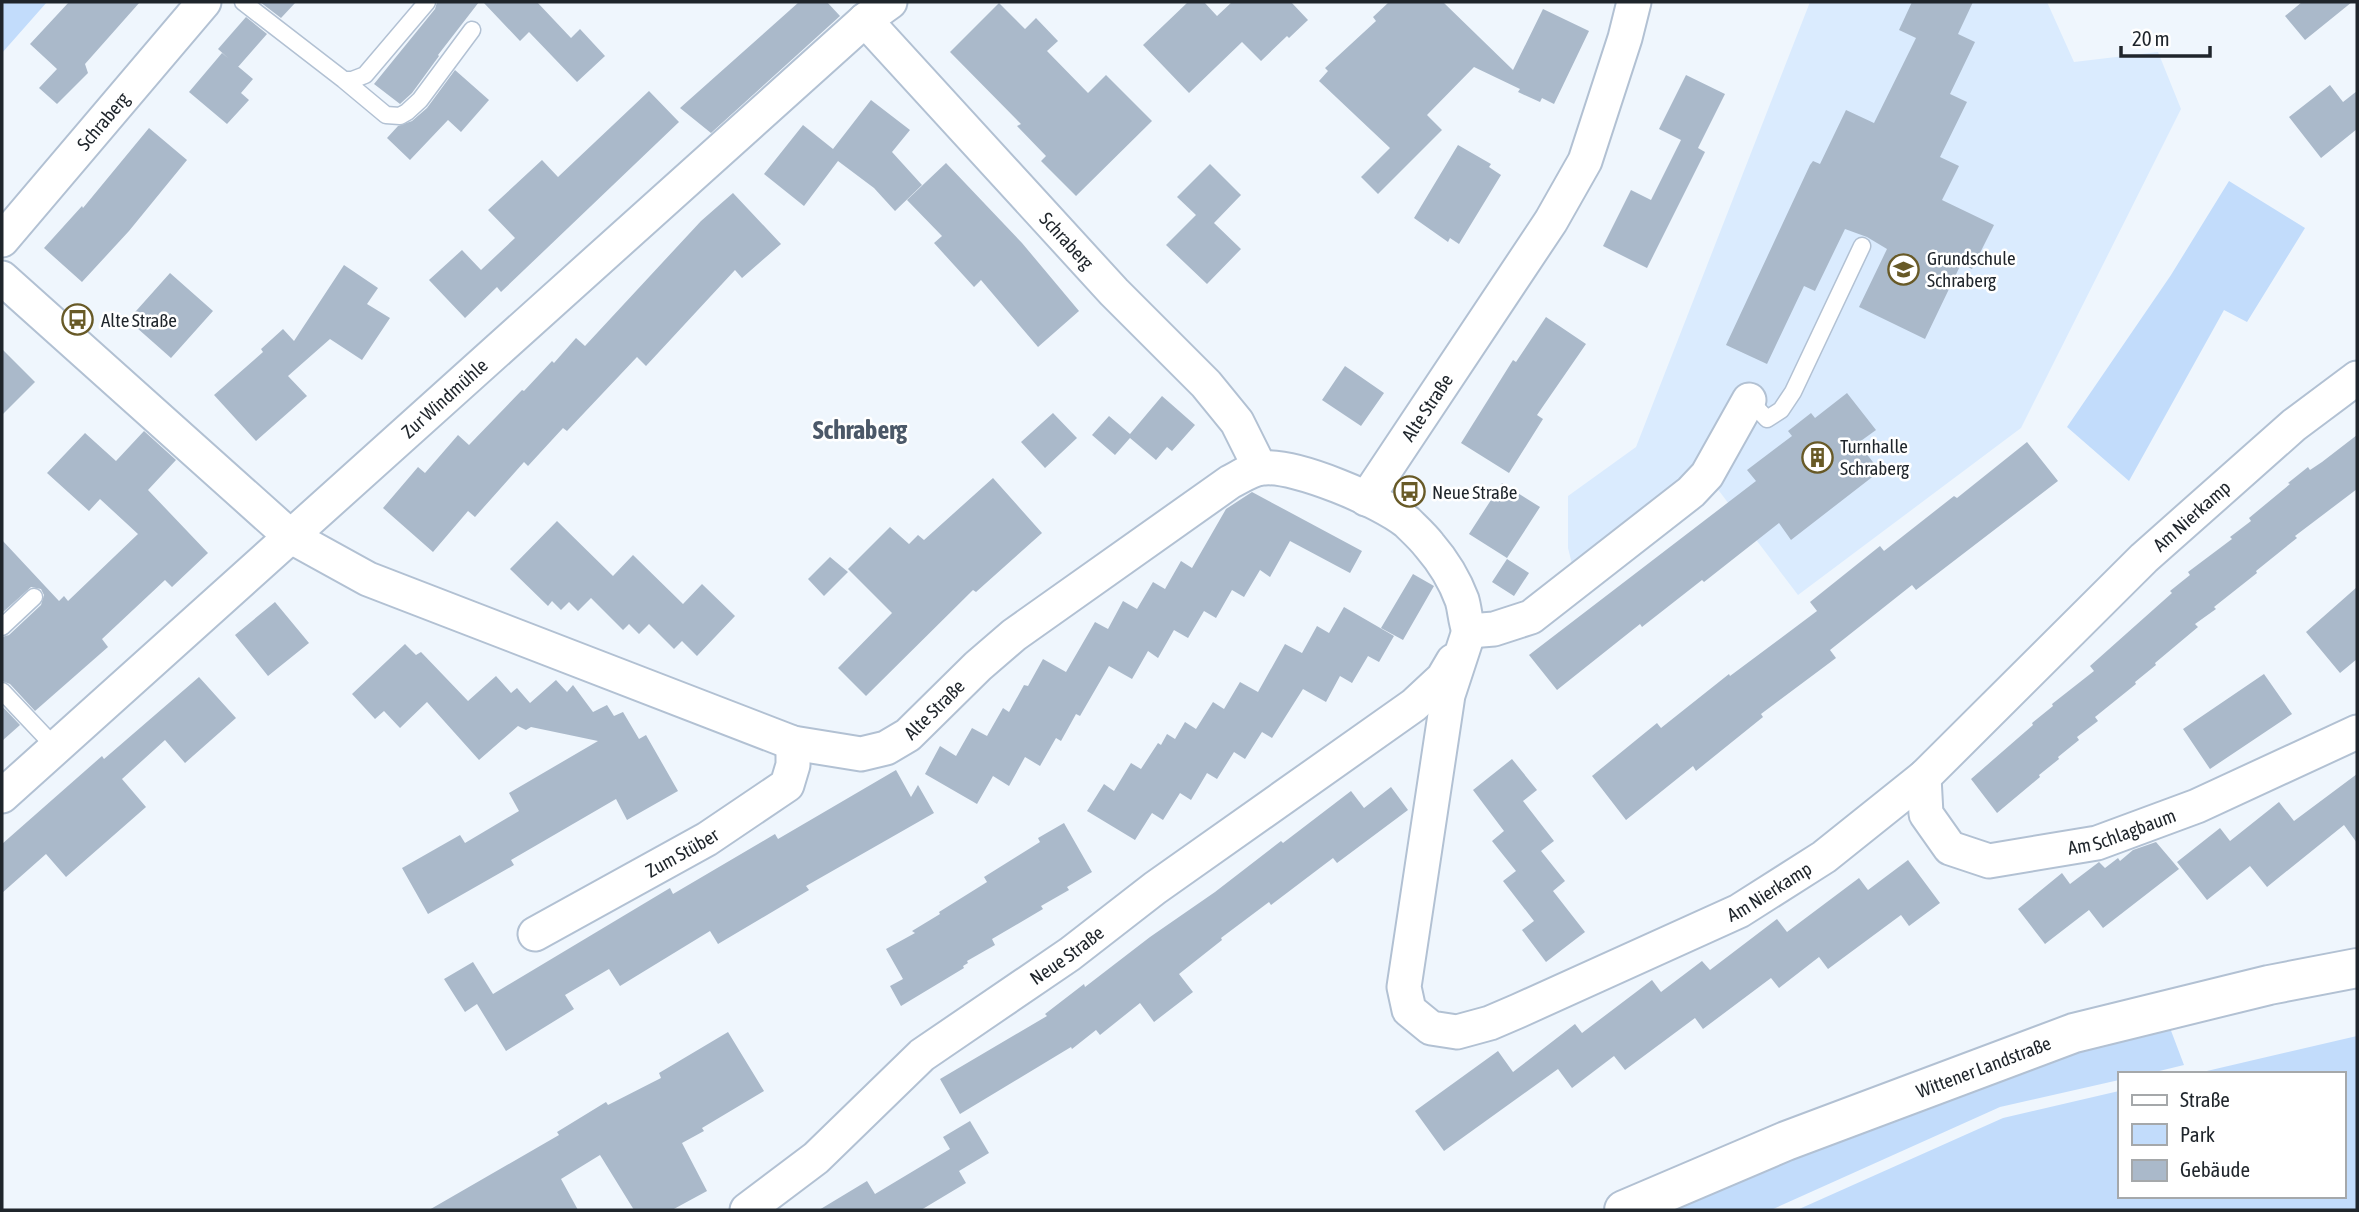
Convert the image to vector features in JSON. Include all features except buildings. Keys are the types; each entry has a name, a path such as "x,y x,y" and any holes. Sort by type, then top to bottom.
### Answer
{"main road":[{"name":"Wittener Landstraße","path":"1625,1210 1786,1141 2074,1032 2269,985 2357,968"}],"street":[{"name":"Schraberg","path":"2,240 204,2"},
{"name":"Alte Straße","path":"2,278 290,536 368,579 793,743 861,754 886,748 908,735 978,666 1014,635 1230,482 1260,468 1280,467 1308,474 1366,499 1543,232 1585,161 1634,2"},
{"name":"Schraberg","path":"877,11 1114,292 1206,384 1237,422 1260,468"},
{"name":"Zur Windmühle","path":"2,796 877,11"},
{"name":"Am Nierkamp","path":"1469,631 1448,695 1404,987 1409,1010 1431,1028 1457,1032 1490,1023 1739,911 1824,857 1924,777 2144,558 2294,425 2357,378"},
{"path":"1366,499 1405,521 1430,546 1462,601 1469,631 1494,629 1531,617 1691,492 1707,475 1749,400"},
{"name":"Neue Straße","path":"747,1210 816,1158 922,1055 1070,954 1155,888 1413,705 1443,678 1469,631"},
{"name":"Am Schlagbaum","path":"1924,777 1926,814 1950,848 1989,861 2097,843 2197,806 2357,732"},
{"name":"Zum Stüber","path":"535,934 707,839 787,785 793,765 793,743"}],"lane":[{"path":"243,2 386,115 400,116 420,100 472,30"},
{"path":"344,80 365,75 427,2"},
{"path":"1749,400 1767,419 1781,410 1803,374 1862,246"},
{"path":"2,626 34,597"},
{"path":"2,691 55,747"}],"shaded area":[{"name":"Grundschule Schraberg","path":"1810,2 2047,2 2074,62 2158,52 2181,109 2021,428 1798,595 1707,475 1684,482 1574,572 1568,548 1568,496 1636,447"}],"green space":[{"path":"2,2 47,2 2,53"},
{"path":"2229,181 2305,228 2247,322 2224,310 2129,481 2067,427 2171,275"},
{"path":"2170,1028 2184,1065 2155,1072 2118,1072 2118,1080 2000,1107 1771,1210 1665,1210 1790,1154 2081,1049"},
{"path":"2357,1036 2357,1210 1797,1210 2003,1118 2118,1091 2118,1198 2345,1198 2345,1072 2203,1072"}],"place":[{"name":"Grundschule Schraberg","path":"1904,269"},
{"name":"Alte Straße","path":"78,320"},
{"name":"Turnhalle Schraberg","path":"1817,457"},
{"name":"Neue Straße","path":"1409,492"}],"district":[{"name":"Schraberg","path":"860,430"}]}
